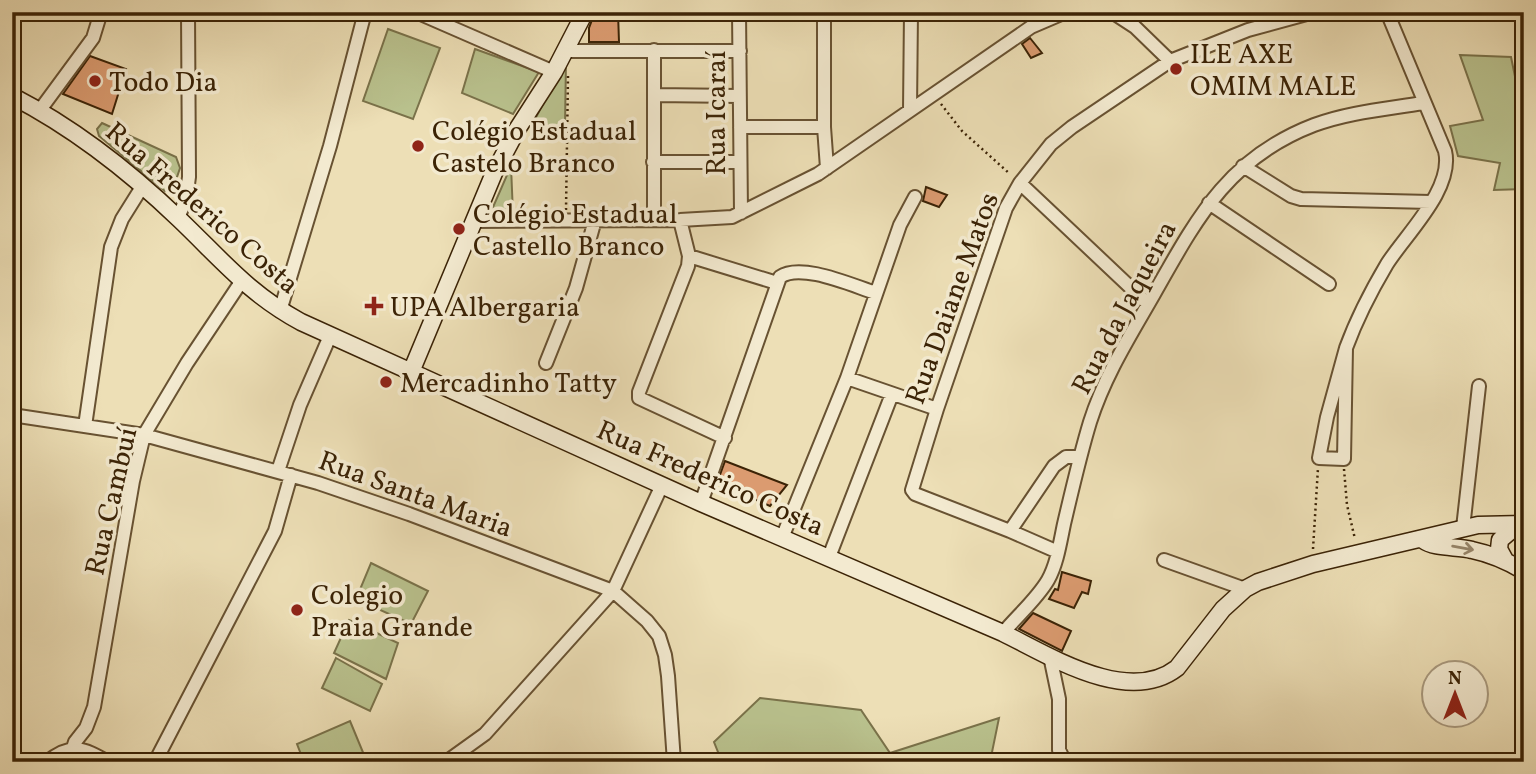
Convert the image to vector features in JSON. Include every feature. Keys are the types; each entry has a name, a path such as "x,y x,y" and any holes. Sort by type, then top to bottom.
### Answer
{"main road":[{"path":"411,372 500,161 566,52 585,12"},
{"name":"Rua Frederico Costa","path":"12,96 40,110 95,147 178,218 241,282 279,311 701,503 1003,633 1050,656 1111,680 1128,683 1155,681 1167,676 1177,668 1223,609 1245,589 1273,576 1357,552 1478,525 1521,524"},
{"path":"1505,560 1499,550 1500,540 1521,524"},
{"path":"1422,538 1432,545 1471,550 1505,560 1524,571"}],"street":[{"path":"40,110 93,37 101,12"},
{"path":"178,218 186,199 189,177 188,12"},
{"path":"279,311 330,146 365,12"},
{"path":"416,12 554,72"},
{"name":"Rua Icaraí","path":"739,12 741,213"},
{"path":"824,12 824,127 827,168"},
{"path":"910,110 911,12"},
{"path":"474,221 722,219 741,213 827,168 1031,27 1066,12"},
{"name":"Rua Daiane Matos","path":"1058,552 913,492 912,486 998,228 1020,183 1051,144 1072,127 1170,61 1248,30 1314,12"},
{"path":"1346,348 1344,460 1319,458 1346,348 1357,320 1389,261 1432,202 1447,171 1447,161 1387,12"},
{"path":"1115,13 1135,27 1170,61"},
{"path":"654,50 654,220"},
{"path":"566,52 740,51"},
{"path":"654,95 739,96"},
{"name":"Rua da Jaqueira","path":"1003,633 1047,582 1058,552 1080,457 1102,388 1116,358 1209,203 1243,166 1262,152 1314,125 1351,115 1423,103"},
{"path":"740,127 824,127"},
{"path":"653,162 740,162"},
{"path":"1243,166 1291,196 1301,199 1432,202"},
{"path":"1020,183 1148,304"},
{"path":"85,426 111,247 122,219 142,187"},
{"path":"782,538 847,378 901,225 915,197"},
{"path":"1209,203 1329,284"},
{"path":"546,363 576,288 596,220"},
{"path":"680,220 689,256 639,391 639,398 725,438"},
{"path":"689,256 778,283"},
{"path":"701,503 778,283 785,274 799,271 876,293"},
{"name":"Rua Cambuí","path":"73,748 86,728 97,694 133,481 144,436 187,363 241,282"},
{"path":"278,471 300,405 330,336"},
{"path":"847,378 937,409"},
{"path":"1464,528 1479,386"},
{"path":"829,558 892,394"},
{"name":"Rua Santa Maria","path":"12,415 144,436 278,471 409,514 613,591 647,621 659,636 668,676 674,762"},
{"path":"1010,531 1054,466 1066,457 1080,457"},
{"path":"155,762 275,531 291,475"},
{"path":"446,762 485,734 613,591 662,485"},
{"path":"1164,560 1245,589"},
{"path":"1050,656 1059,699 1059,750 1065,762"},
{"path":"47,762 58,752 73,748 86,750 108,762"}],"path":[{"path":"565,220 566,52"},
{"path":"932,94 962,131 1020,183"},
{"path":"1313,545 1319,458"},
{"path":"1344,460 1348,505 1357,552"}],"green space":[{"path":"388,29 440,48 413,119 363,101"},
{"path":"475,49 539,72 513,114 462,93"},
{"path":"1460,55 1511,57 1518,91 1524,91 1524,189 1494,190 1500,163 1458,156 1450,126 1483,120"},
{"path":"566,60 565,126 532,125"},
{"path":"102,123 176,157 180,168 177,177 165,191 99,136 97,129"},
{"path":"511,166 513,214 490,214"},
{"path":"1524,276 1524,385 1517,383 1515,279"},
{"path":"371,563 428,591 411,624 356,599"},
{"path":"349,620 398,643 386,679 334,653"},
{"path":"336,658 382,684 370,711 322,688"},
{"path":"760,698 861,710 890,753 999,718 990,762 722,762 714,742"},
{"path":"350,721 367,762 304,762 297,744"}],"building":[{"path":"595,12 618,12 619,42 589,42 589,28"},
{"path":"1030,38 1042,53 1031,58 1022,44"},
{"name":"Todo Dia","path":"90,56 126,69 112,114 63,94"},
{"path":"926,187 947,195 939,207 923,201"},
{"path":"725,461 787,485 770,506 717,483"},
{"path":"1062,572 1091,581 1088,594 1082,592 1074,608 1049,599 1055,589 1058,590"},
{"path":"1033,613 1071,631 1062,651 1019,629"}],"place":[{"name":"ILE AXE OMIM MALE","path":"1176,69"},
{"name":"Todo Dia","path":"95,81"},
{"name":"Colégio Estadual Castelo Branco","path":"418,146"},
{"name":"Colégio Estadual Castello Branco","path":"459,229"},
{"name":"UPA Albergaria","path":"374,306"},
{"name":"Mercadinho Tatty","path":"386,382"},
{"name":"Colegio Praia Grande","path":"297,610"}]}
